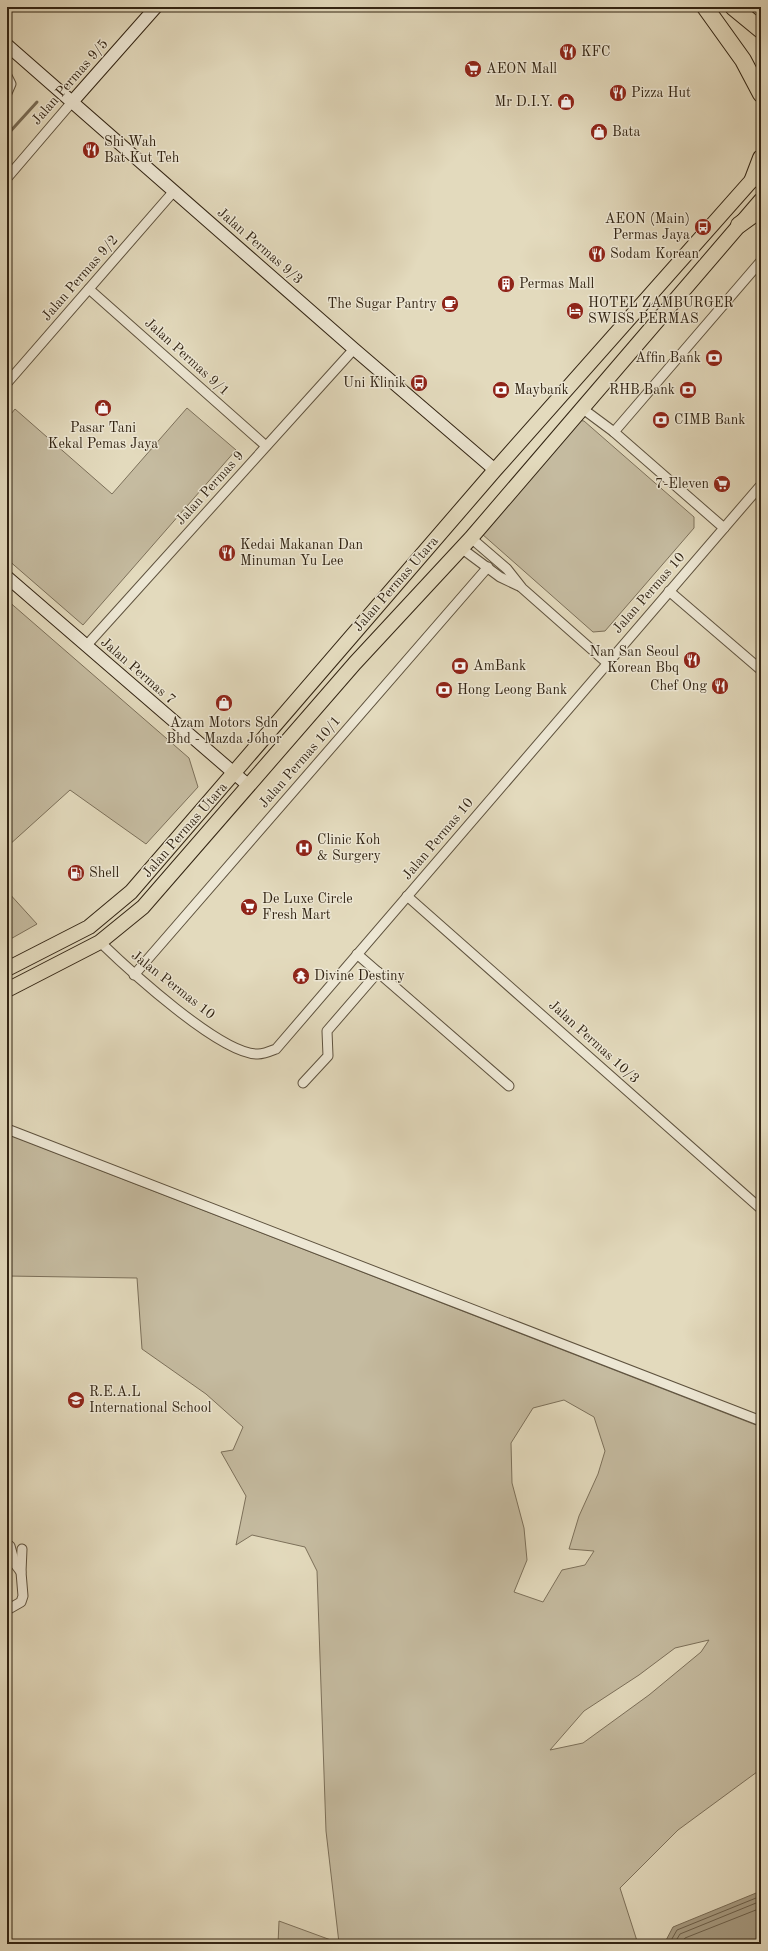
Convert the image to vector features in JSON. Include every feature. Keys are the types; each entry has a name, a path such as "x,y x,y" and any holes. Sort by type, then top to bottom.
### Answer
{"highway":[{"path":"705,7 743,60 761,94"},
{"path":"733,7 761,30"},
{"path":"757,174 761,158"},
{"path":"739,225 761,209"}],"main road":[{"name":"Jalan Permas Utara","path":"7,969 89,927 131,892 495,470 757,174"},
{"name":"Jalan Permas Utara","path":"7,990 100,942 143,907 356,664 471,538 761,200"},
{"path":"338,651 344,663 350,665 356,664"}],"street":[{"name":"Jalan Permas 9/5","path":"7,178 156,7"},
{"name":"Jalan Permas 9/3","path":"7,45 354,349 495,470"},
{"path":"7,76 11,84 7,93"},
{"name":"Jalan Permas 9/2","path":"7,383 174,191"},
{"path":"614,432 761,261"},
{"name":"Jalan Permas 9/1","path":"89,289 266,446"},
{"name":"Jalan Permas 9","path":"86,646 354,349"},
{"path":"583,409 614,432 724,528"},
{"name":"Jalan Permas 10","path":"100,942 134,975 194,1023 240,1050 259,1054 276,1049 761,484"},
{"path":"471,538 507,569 522,588 607,662"},
{"path":"461,548 500,577 522,588"},
{"name":"Jalan Permas 10/1","path":"134,975 488,567"},
{"name":"Jalan Permas 7","path":"7,577 249,786"},
{"path":"669,591 761,670"},
{"name":"Jalan Permas 10/3","path":"407,896 761,1209"},
{"path":"357,954 509,1086"},
{"path":"303,1083 328,1056 327,1031 378,972"},
{"path":"7,1129 761,1421"},
{"path":"10,1546 15,1564 21,1572"},
{"path":"7,1610 21,1602 23,1596 21,1572 22,1549"}],"shaded area":[{"path":"187,408 236,450 83,625 7,559 7,419 15,409 112,494"},
{"path":"577,420 584,421 694,517 694,528 605,631 593,632 482,534"},
{"path":"7,600 189,758 198,787 146,844 70,790 8,846 7,854"},
{"path":"7,891 37,924 7,941"},
{"path":"7,1134 761,1427 761,1673 757,1678 761,1716 761,1769 678,1830 620,1888 638,1944 278,1944 279,1921 339,1943 326,1831 317,1571 305,1547 252,1535 236,1545 246,1496 221,1452 233,1450 243,1427 206,1394 142,1349 137,1278 7,1276","holes":["564,1400 594,1417 605,1451 598,1474 579,1516 569,1549 594,1551 585,1565 562,1570 543,1602 514,1592 527,1560 524,1528 512,1483 511,1443 533,1408","709,1640 701,1652 649,1695 583,1743 550,1750 584,1711 639,1675 675,1648"]}],"water":[{"path":"761,1891 761,1944 664,1944 673,1927"}],"waterway":[{"path":"7,135 37,102"}],"place":[{"name":"KFC","path":"568,52"},
{"name":"AEON Mall","path":"473,69"},
{"name":"Pizza Hut","path":"618,93"},
{"name":"Mr D.I.Y.","path":"566,102"},
{"name":"Bata","path":"599,132"},
{"name":"Shi Wah Bat Kut Teh","path":"91,150"},
{"name":"AEON (Main) Permas Jaya","path":"703,227"},
{"name":"Sodam Korean","path":"597,254"},
{"name":"Permas Mall","path":"506,284"},
{"name":"The Sugar Pantry","path":"450,304"},
{"name":"HOTEL ZAMBURGER SWISS PERMAS","path":"575,311"},
{"name":"Affin Bank","path":"714,358"},
{"name":"Uni Klinik","path":"419,383"},
{"name":"Maybank","path":"501,390"},
{"name":"RHB Bank","path":"688,390"},
{"name":"Pasar Tani Kekal Pemas Jaya","path":"103,408"},
{"name":"CIMB Bank","path":"661,420"},
{"name":"7-Eleven","path":"722,484"},
{"name":"Kedai Makanan Dan Minuman Yu Lee","path":"227,553"},
{"name":"Nan San Seoul Korean Bbq","path":"692,660"},
{"name":"AmBank","path":"460,666"},
{"name":"Chef Ong","path":"720,686"},
{"name":"Hong Leong Bank","path":"444,690"},
{"name":"Azam Motors Sdn Bhd - Mazda Johor","path":"224,703"},
{"name":"Clinic Koh & Surgery","path":"304,848"},
{"name":"Shell","path":"76,873"},
{"name":"De Luxe Circle Fresh Mart","path":"249,907"},
{"name":"Divine Destiny","path":"301,976"},
{"name":"R.E.A.L International School","path":"76,1400"}]}
